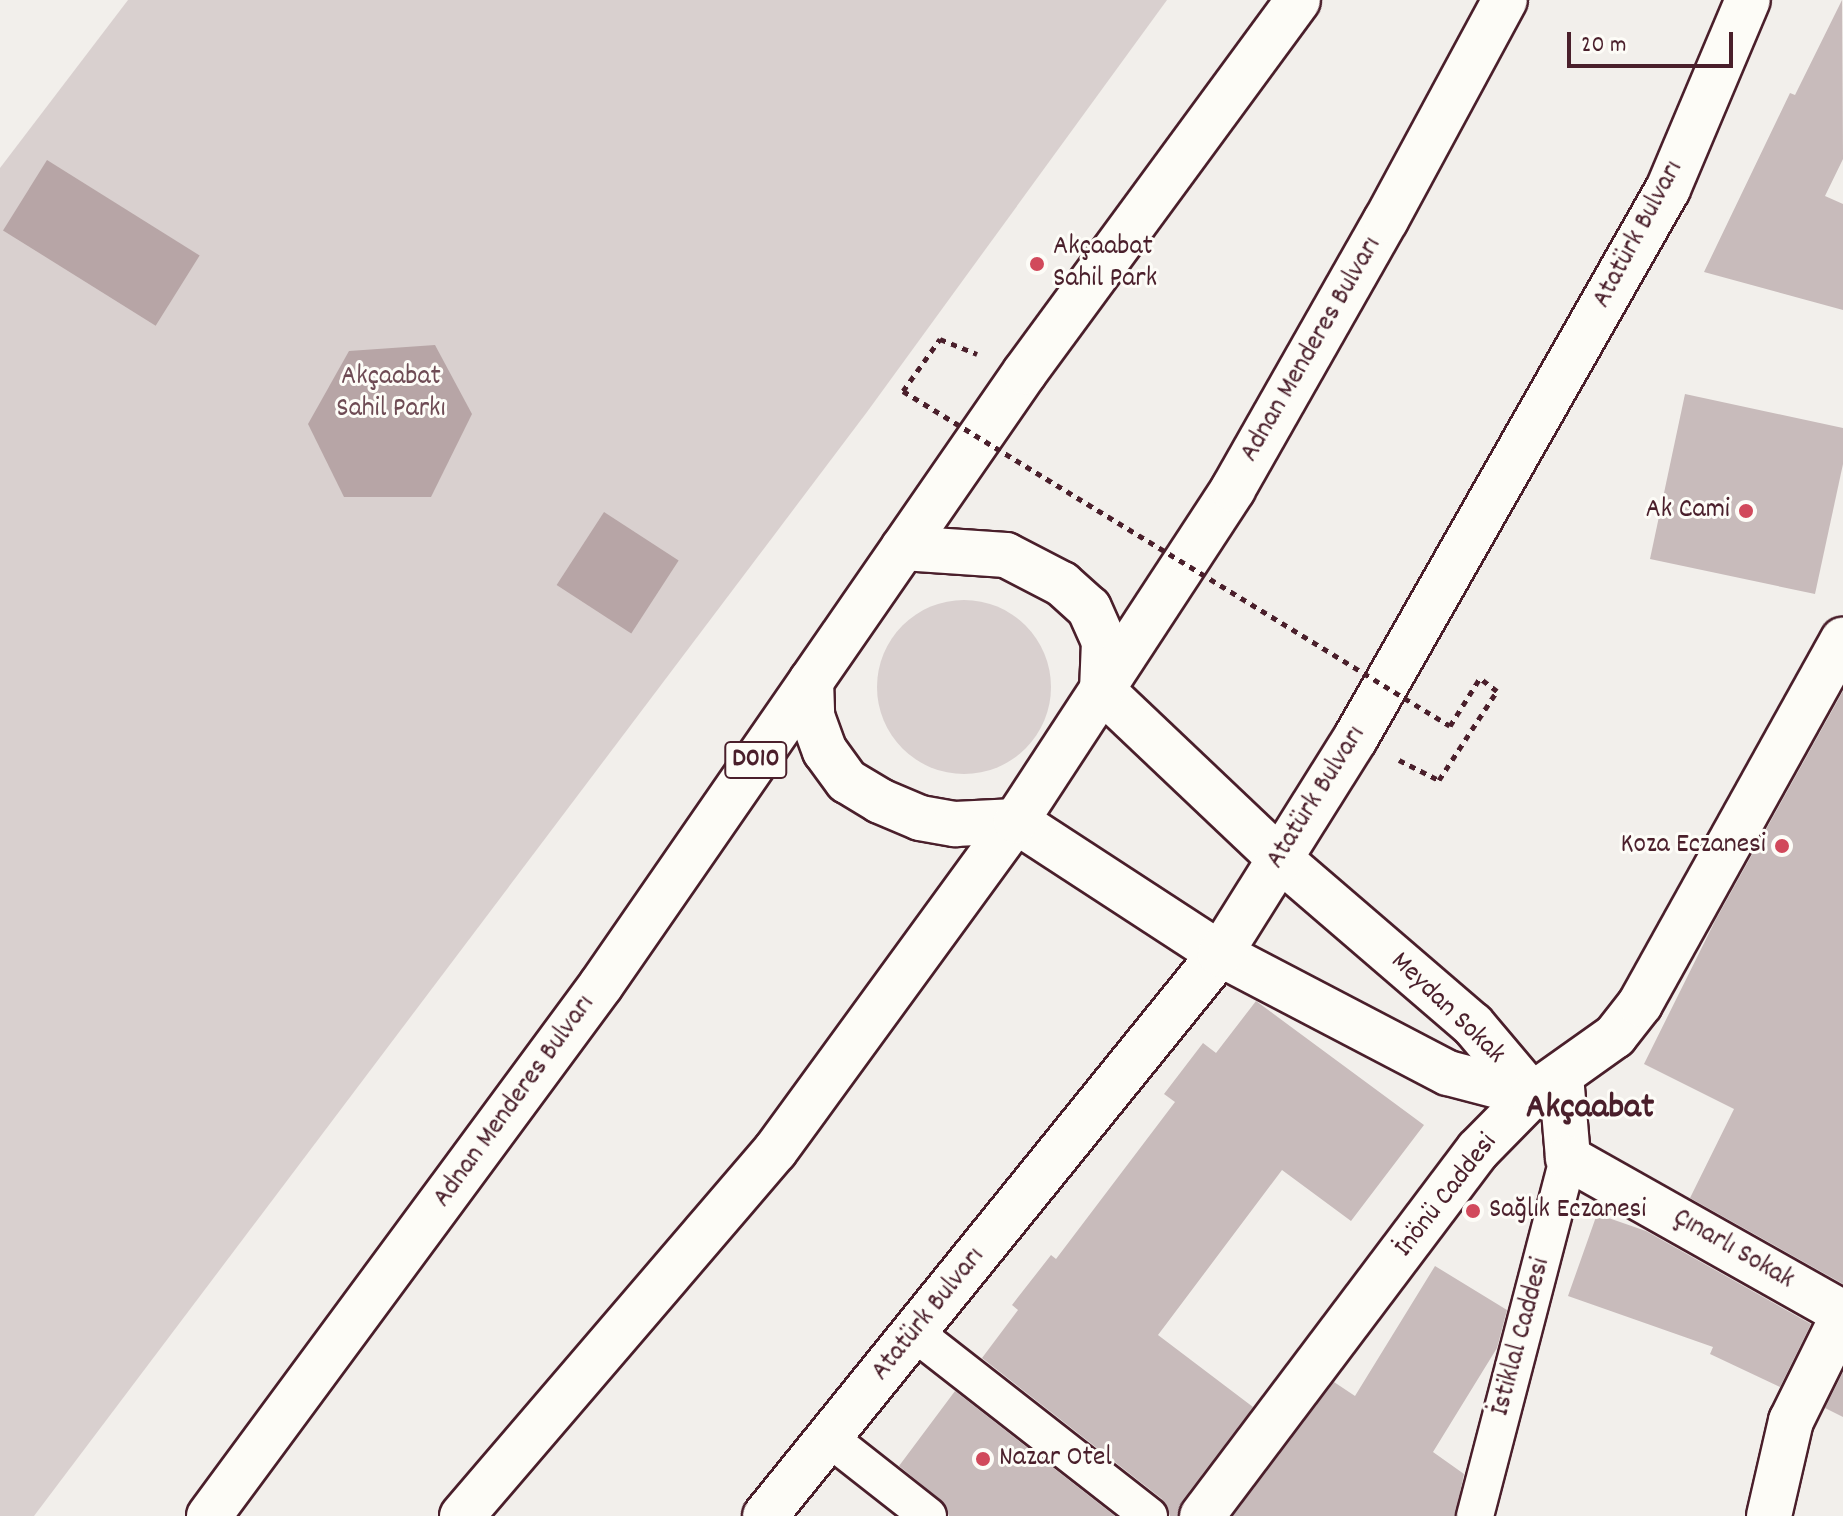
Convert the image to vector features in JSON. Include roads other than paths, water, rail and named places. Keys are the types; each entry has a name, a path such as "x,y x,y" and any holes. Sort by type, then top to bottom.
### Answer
{"main road":[{"name":"Adnan Menderes Bulvarı","path":"209,1516 601,985 1025,372 1298,0"},
{"name":"Adnan Menderes Bulvarı","path":"462,1516 775,1151 1016,821 1233,489 1386,220 1505,0"},
{"name":"Atatürk Bulvarı","path":"765,1516 1220,954 1355,739 1668,189 1748,0"},
{"path":"903,548 1006,555 1062,584 1089,608 1104,641 1102,690"},
{"name":"İnönü Caddesi","path":"1202,1516 1478,1150 1547,1085 1615,1036 1640,1004 1843,640"},
{"name":"D010","path":"811,681 812,716 825,751 847,781 920,818 955,824 1016,821"},
{"name":"Meydan Sokak","path":"1102,690 1280,859 1547,1085"},
{"name":"Meydan Sokak","path":"1016,821 1220,954 1448,1073 1547,1085"},
{"path":"1547,1085 1568,1158"},
{"name":"Çınarlı Sokak","path":"1568,1158 1843,1314"},
{"path":"1769,1516 1791,1421 1843,1314"}],"street":[{"name":"İstiklal Caddesi","path":"1475,1516 1568,1158"},
{"path":"915,1333 1149,1516"},
{"path":"829,1438 928,1516"}],"place":[{"name":"Akçaabat Sahil Park","path":"1037,264"},
{"name":"Ak Cami","path":"1746,511"},
{"name":"Koza Eczanesi","path":"1782,846"},
{"name":"Sağlık Eczanesi","path":"1473,1211"},
{"name":"Nazar Otel","path":"983,1459"}],"district":[{"name":"Akçaabat","path":"1590,1110"}],"park label":[{"name":"Akçaabat Sahil Parkı","path":"391,394"}]}
